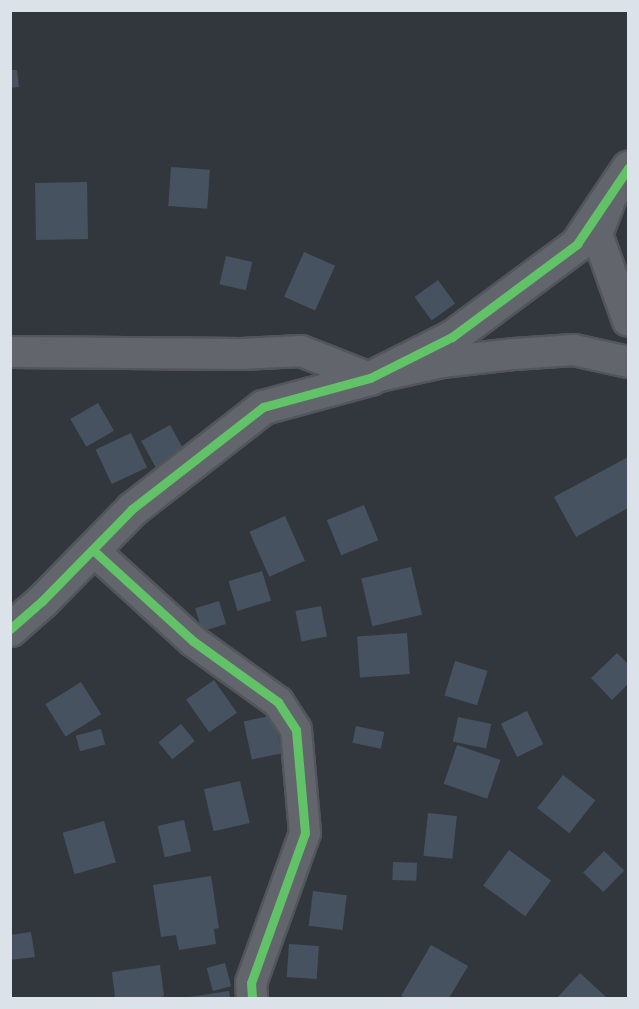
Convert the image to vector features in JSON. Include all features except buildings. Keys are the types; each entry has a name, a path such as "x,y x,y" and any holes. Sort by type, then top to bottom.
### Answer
{"street":[{"path":"621,179 597,234 628,321"},
{"path":"10,352 242,354 301,351 370,378 452,337 577,244 621,179"},
{"path":"10,629 93,550 132,509 182,473 263,407 370,378 442,362 574,350 628,362"},
{"path":"93,550 193,641 278,702 296,730 305,833 251,982 252,999"}],"cycle path":[{"path":"10,629 42,601 132,509 263,407 370,378 452,337 577,244 628,168"},
{"path":"93,550 193,641 278,702 296,730 305,833 251,983 252,998"}]}
